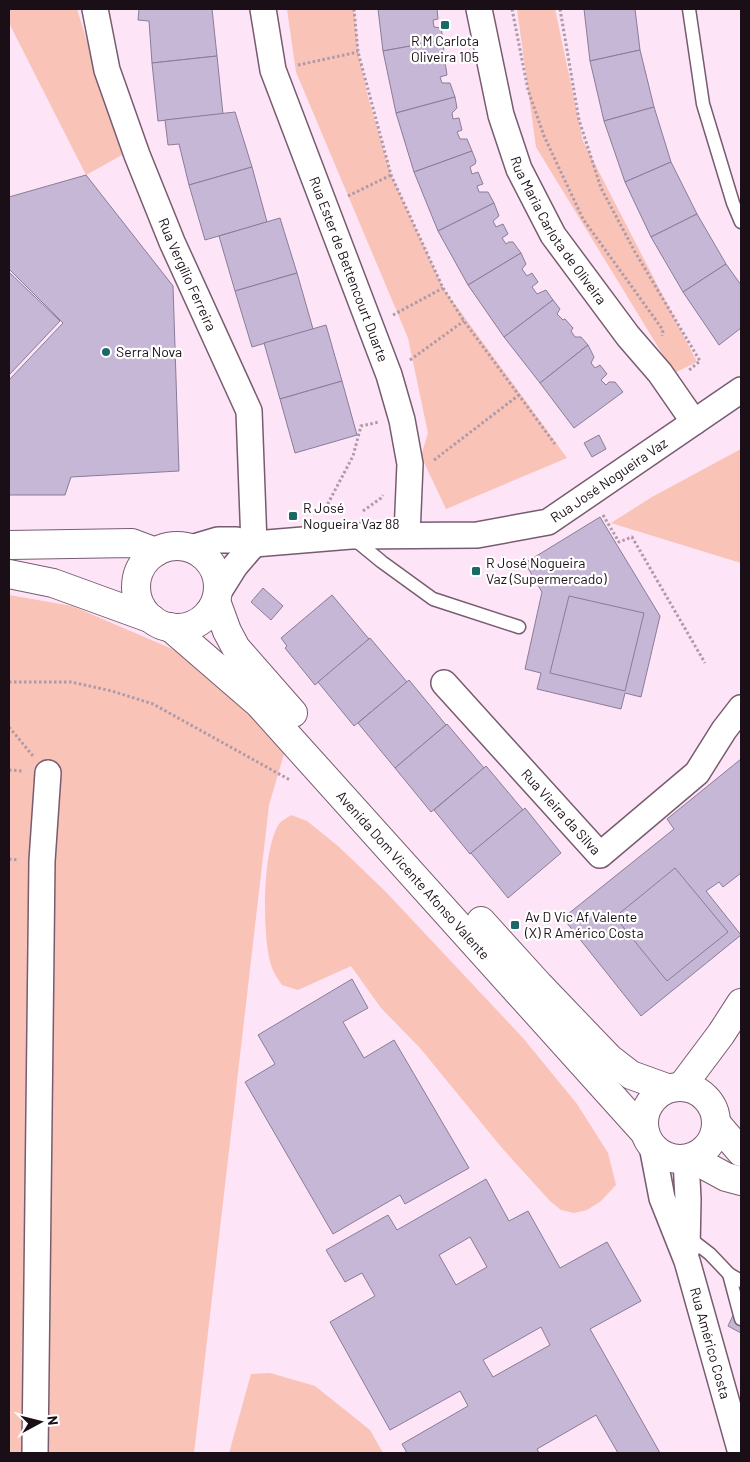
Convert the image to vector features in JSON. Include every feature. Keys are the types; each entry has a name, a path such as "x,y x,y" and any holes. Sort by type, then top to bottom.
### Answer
{"street":[{"name":"Rua Vergílio Ferreira","path":"95,9 107,70 137,155 172,242 249,411 254,544"},
{"name":"Rua Ester de Bettencourt Duarte","path":"263,9 273,70 390,375 402,420 410,464 407,535"},
{"name":"Rua Maria Carlota de Oliveira","path":"479,9 501,114 519,169 553,236 628,336 660,373 694,422"},
{"name":"Rua José Nogueira Vaz","path":"191,548 218,540 236,540 254,544 355,525 407,535 477,535 548,522 741,390"},
{"path":"9,545 132,543 156,552"},
{"path":"217,597 218,582 215,571 209,561 191,548 167,547 156,552 146,561 139,572 136,585 138,598 144,610 162,623 182,628 204,618 217,597 235,566 254,544"},
{"name":"Avenida Dom Vicente Afonso Valente","path":"9,574 53,583 162,623 260,704 649,1139"},
{"name":"Avenida Dom Vicente Afonso Valente","path":"217,597 227,631 236,648 280,700 539,985 616,1064 631,1075 674,1087"},
{"name":"Rua Vieira da Silva","path":"444,682 600,854 697,773 724,730 741,708"},
{"path":"35,1453 42,861 48,773"},
{"path":"687,1249 662,1198 644,1122 646,1112 650,1102 658,1094 674,1087 721,1034 741,1003"},
{"path":"649,1139 667,1157 688,1158 701,1153 709,1145 715,1135 714,1113 721,1034"},
{"path":"674,1087 693,1088 703,1094 741,1152"},
{"path":"688,1158 726,1177 741,1181"},
{"path":"687,1249 688,1158"},
{"name":"Rua Américo Costa","path":"687,1249 741,1453"}],"lane":[{"path":"689,9 703,104 733,203 741,222"},
{"path":"355,525 382,562 434,599 519,627"},
{"path":"687,1249 710,1254 729,1274 741,1280"},
{"path":"729,1274 741,1319"}],"path":[{"path":"354,9 358,52 391,175 443,288 464,321 556,444"},
{"path":"512,9 528,90 544,136 583,220 663,330 661,344"},
{"path":"560,9 579,120 601,188 635,252 700,361 682,376"},
{"path":"273,70 358,52"},
{"path":"324,207 391,175"},
{"path":"371,327 443,288"},
{"path":"390,375 464,321"},
{"path":"434,460 519,395"},
{"path":"323,513 353,456 361,426 380,421"},
{"path":"355,525 381,498 387,483 409,483"},
{"path":"590,493 619,542 632,537 705,664"},
{"path":"9,682 71,682 112,691 153,704 295,783"},
{"path":"9,727 48,773"}],"shaded area":[{"path":"9,9 77,9 122,155 86,175 9,23"},
{"path":"287,9 354,9 358,52 368,97 391,175 443,288 567,458 446,509 421,456 428,433 408,338 296,72"},
{"path":"517,9 555,9 583,141 697,362 674,373 536,147"},
{"path":"741,449 741,563 611,523 652,497"},
{"path":"9,595 72,606 184,654 262,723 286,747 269,805 194,1453 9,1453"},
{"path":"291,815 307,821 338,846 385,891 523,1038 577,1104 608,1153 616,1185 601,1201 587,1210 574,1213 561,1210 550,1201 502,1148 420,1048 381,1008 351,966 298,990 282,985 272,968 268,952 265,893 269,853 273,836 280,823"},
{"path":"270,1373 315,1386 370,1430 383,1453 229,1453 251,1374"}],"building":[{"path":"139,9 212,9 217,56 152,63 149,21 138,20"},
{"path":"378,9 437,9 438,19 433,20 434,27 441,28 443,40 383,51"},
{"path":"584,9 635,9 640,50 590,61"},
{"path":"443,40 444,54 439,56 440,63 445,62 447,75 440,77 442,83 450,83 455,97 396,113 383,51"},
{"path":"640,50 654,107 604,121 590,61"},
{"path":"217,56 223,114 158,121 152,63"},
{"path":"455,97 457,108 452,113 453,119 459,118 462,130 457,132 460,139 467,139 472,151 414,172 396,113"},
{"path":"654,107 671,162 625,182 604,121"},
{"path":"235,112 252,167 189,185 179,144 168,145 165,120"},
{"path":"472,151 476,161 470,167 472,174 478,172 483,184 477,186 479,192 488,192 494,203 438,231 414,172"},
{"path":"671,162 697,214 651,237 625,182"},
{"path":"252,167 267,222 205,240 189,185"},
{"name":"Serra Nova","path":"86,175 173,286 179,471 71,477 65,495 9,495 9,380 63,323 9,269 9,197"},
{"path":"494,203 499,216 493,221 496,227 503,224 508,234 502,238 506,244 513,242 521,253 468,285 438,231"},
{"path":"697,214 726,264 683,292 651,237"},
{"path":"280,218 297,273 235,291 219,236"},
{"path":"521,253 526,264 522,269 527,276 532,273 538,282 532,287 537,294 546,290 553,300 504,337 468,285"},
{"path":"726,264 741,285 741,328 719,345 683,292"},
{"path":"9,272 60,321 9,375"},
{"path":"297,273 313,329 252,347 235,291"},
{"path":"553,300 560,309 557,314 563,320 565,319 573,328 571,331 575,337 581,337 588,345 540,383 504,337"},
{"path":"326,325 342,381 280,399 264,343"},
{"path":"588,345 594,357 591,363 595,368 600,365 607,374 601,380 606,385 609,382 615,382 623,392 574,428 540,383"},
{"path":"342,381 357,435 295,453 280,399"},
{"path":"599,435 606,449 592,457 584,443"},
{"path":"600,517 660,616 641,697 625,693 621,709 537,689 541,673 525,669 542,592 525,563"},
{"path":"263,588 283,606 271,620 251,602"},
{"path":"332,595 369,639 315,685 285,648 287,646 281,638"},
{"path":"569,596 644,613 625,691 550,673"},
{"path":"370,638 407,682 354,726 318,682"},
{"path":"409,680 446,725 395,768 358,723"},
{"path":"447,724 484,768 431,812 395,768"},
{"path":"741,759 741,873 723,887 719,882 706,891 741,935 641,1016 563,918 674,829 667,819"},
{"path":"486,766 523,810 470,854 434,810"},
{"path":"525,808 561,853 508,898 471,853"},
{"path":"675,868 728,932 667,981 615,917"},
{"path":"352,979 368,1008 343,1022 364,1058 394,1040 469,1168 405,1204 400,1195 333,1234 245,1082 275,1064 258,1035"},
{"path":"486,1179 509,1221 528,1211 560,1268 607,1242 641,1301 590,1329 660,1453 618,1453 596,1415 537,1449 539,1453 407,1453 402,1444 468,1406 460,1391 390,1430 330,1322 375,1296 362,1273 345,1282 326,1250 388,1215 397,1230","holes":["470,1237 487,1267 456,1285 439,1255","541,1327 550,1345 493,1377 483,1360"]},
{"path":"741,1298 741,1333 728,1326"}],"place":[{"name":"R M Carlota Oliveira 105","path":"445,25"},
{"name":"Serra Nova","path":"106,352"},
{"name":"R José Nogueira Vaz 88","path":"293,516"},
{"name":"R José Nogueira Vaz (Supermercado)","path":"476,571"},
{"name":"Av D Vic Af Valente (X) R Américo Costa","path":"515,925"}]}
